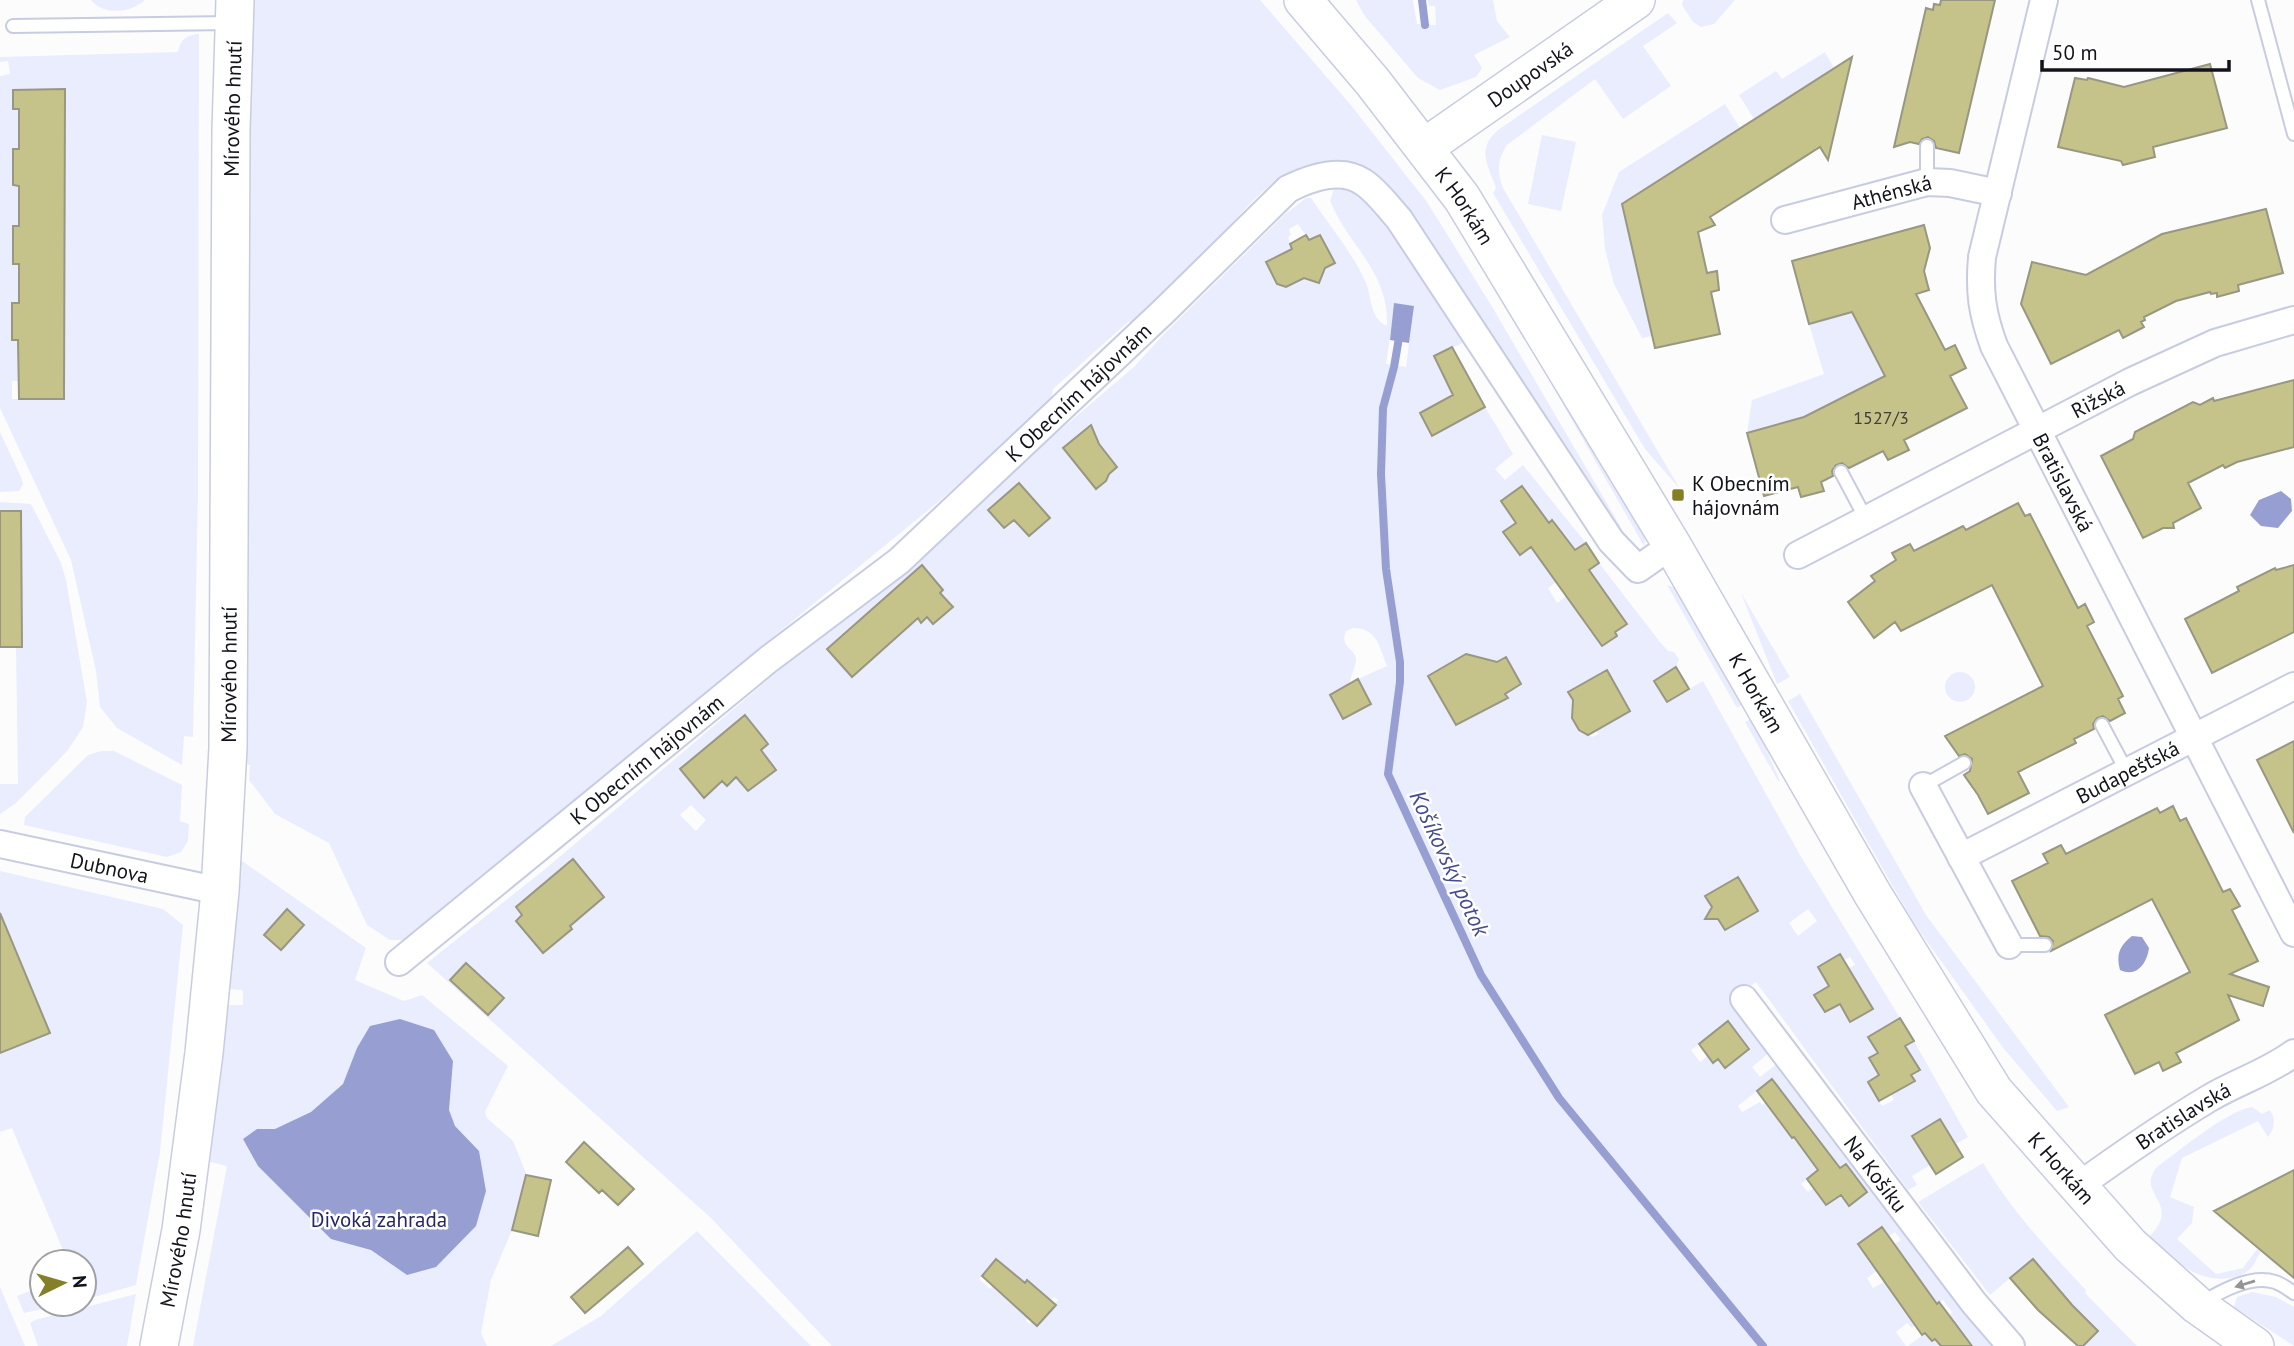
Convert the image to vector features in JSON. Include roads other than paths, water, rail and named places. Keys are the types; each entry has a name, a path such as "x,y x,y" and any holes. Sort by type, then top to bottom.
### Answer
{"main road":[{"name":"K Horkám","path":"1303,0 1425,147 1462,198 1672,545 1872,893 1994,1091 2130,1245 2197,1305 2255,1346"},
{"name":"Doupovská","path":"1425,147 1636,0"},
{"name":"Mírového hnutí","path":"159,1346 181,1230 204,1053 220,891 228,748 234,12"}],"street":[{"name":"Bratislavská","path":"2044,0 1982,257 1981,303 1994,346 2294,933"},
{"name":"K Obecním hájovnám","path":"399,962 769,659 899,561 1164,311 1288,189 1301,183 1330,175 1346,175 1363,182 1399,219 1611,541 1638,569 1672,545"},
{"name":"Athénská","path":"1785,220 1927,182 1950,183 1998,193"},
{"name":"Rižská","path":"1798,555 2130,382 2215,342 2294,320"},
{"name":"Budapešťská","path":"1961,857 2294,686"},
{"path":"1923,786 2009,944"},
{"name":"Dubnova","path":"0,844 220,891"},
{"name":"Na Košíku","path":"1744,999 1965,1292 2011,1346"},
{"name":"Bratislavská","path":"2077,1187 2125,1152 2209,1098 2294,1053"}],"lane":[{"path":"2258,0 2294,134"},
{"path":"13,26 234,12"},
{"path":"1927,146 1927,182"},
{"path":"1841,472 1866,519"},
{"path":"2102,725 2127,772"},
{"path":"1923,786 1964,763"},
{"path":"2009,944 2045,945"},
{"path":"2197,1305 2223,1291 2258,1280 2274,1282 2294,1293"}],"water":[{"path":"1394,303 1414,306 1409,343 1390,340"},
{"path":"2281,491 2291,499 2292,511 2278,528 2261,526 2250,515 2259,500"},
{"path":"2132,936 2142,937 2149,948 2140,968 2126,972 2120,970 2118,960 2121,947"},
{"path":"400,1019 434,1030 453,1061 449,1110 455,1126 479,1151 486,1191 476,1226 436,1267 407,1275 371,1250 331,1239 258,1166 243,1139 257,1129 275,1129 311,1112 343,1084 357,1048 370,1026"}],"waterway":[{"name":"Košíkovský potok","path":"1422,0 1425,25"},
{"name":"Košíkovský potok","path":"1400,332 1383,408 1381,474 1386,569 1400,662 1400,682 1388,774 1481,975 1559,1098 1763,1346"}],"place":[{"name":"K Obecním hájovnám","path":"1678,495"}],"park label":[{"name":"Divoká zahrada","path":"379,1219"}]}
